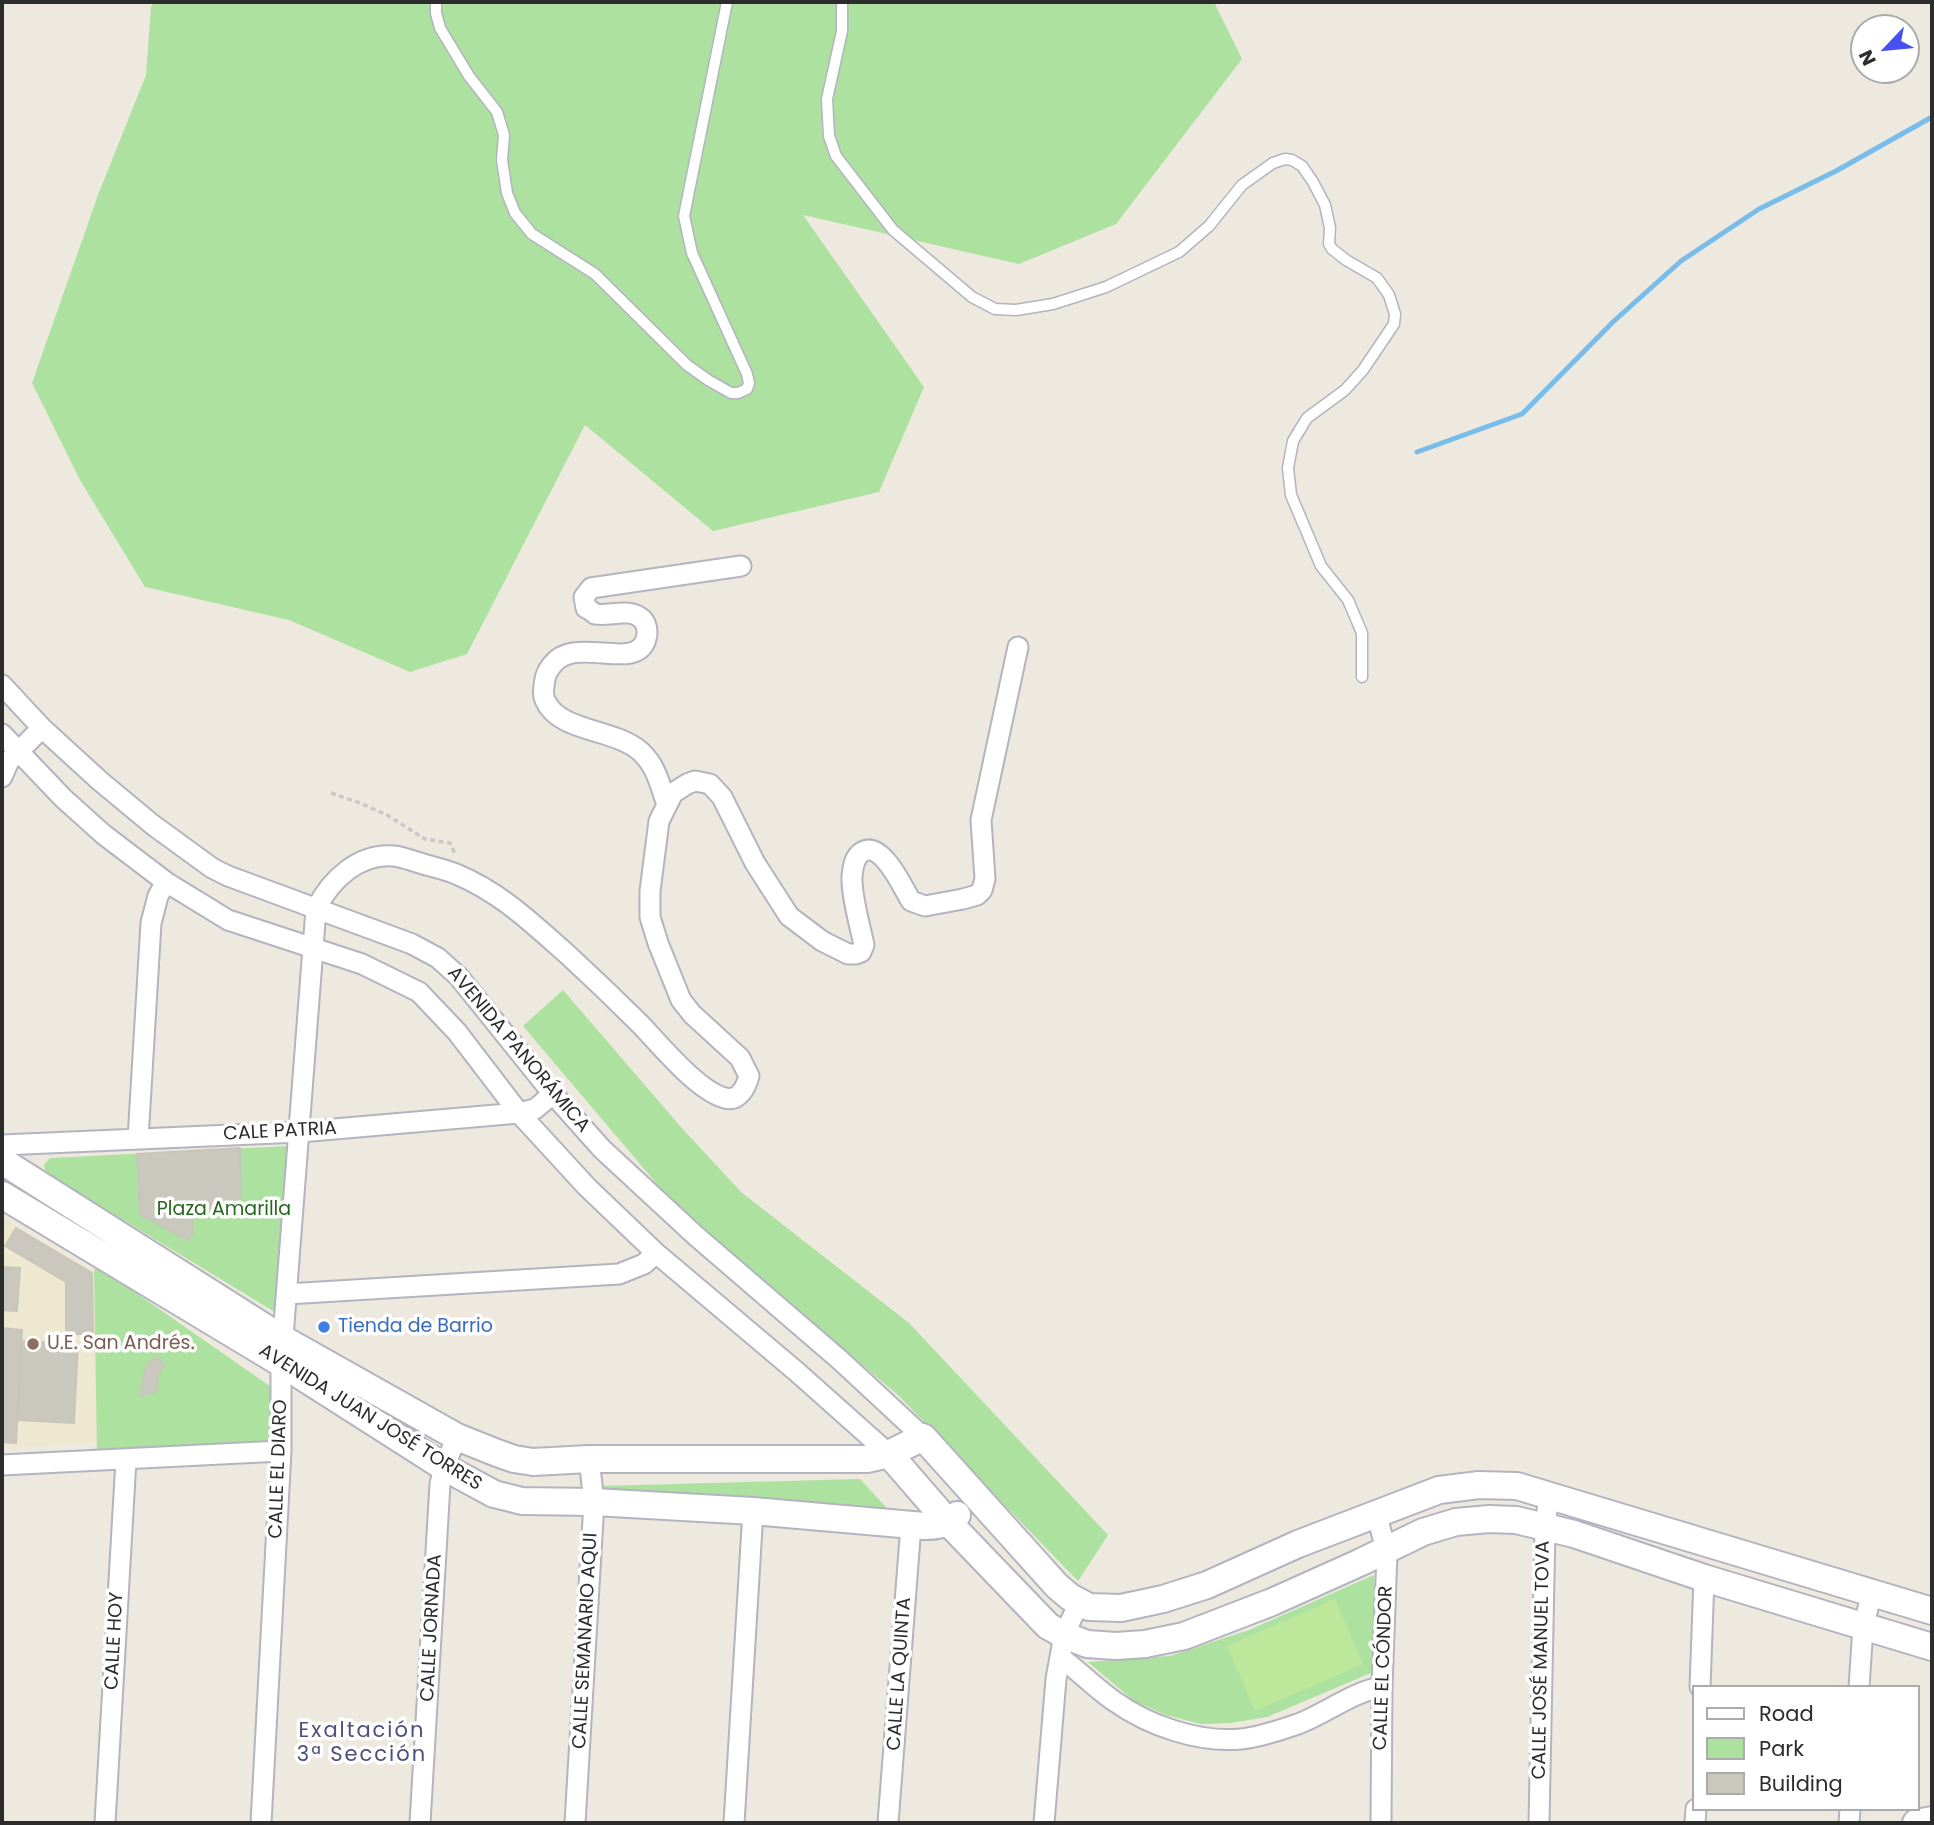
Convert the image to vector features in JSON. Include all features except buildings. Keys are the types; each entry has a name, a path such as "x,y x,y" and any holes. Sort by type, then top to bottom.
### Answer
{"street":[{"path":"668,800 655,768 640,751 615,736 556,716 545,701 545,674 556,659 573,652 626,654 639,651 644,646 648,633 643,621 638,617 626,613 594,614 586,608 584,597 591,588 741,566"},
{"path":"316,909 335,880 359,862 374,856 396,856 456,874 520,911 616,1000 698,1083 716,1095 728,1099 736,1097 746,1088 749,1076 740,1058 692,1014 681,1000 650,917 650,891 659,821 668,800 673,793 687,784 695,781 710,784 722,797 755,863 789,916 822,941 848,954 856,954 864,945 852,879 854,862 859,853 867,850 877,852 887,860 911,901 917,905 925,906 977,895 982,890 985,879 981,820 1018,647"},
{"name":"AVENIDA PANORÁMICA","path":"2,685 42,729 142,816 212,868 412,944 438,958 458,976 553,1094 602,1149 923,1437"},
{"path":"2,777 9,761 42,729"},
{"name":"AVENIDA PANORÁMICA","path":"2,734 63,798 103,834 166,883 228,920 362,964 419,992 457,1032 519,1113 587,1187 656,1253 889,1454"},
{"path":"138,1139 150,923 158,896 166,883"},
{"name":"CALLE EL DIARO","path":"261,1823 281,1451 282,1351 316,909"},
{"name":"CALE PATRIA","path":"2,1145 300,1132 519,1113 535,1109 553,1094"},
{"name":"AVENIDA JUAN JOSÉ TORRES","path":"2,1161 282,1351 443,1467 494,1494 522,1501 594,1502 753,1511 911,1525 938,1526 948,1522"},
{"name":"AVENIDA JUAN JOSÉ TORRES","path":"2,1195 282,1351 457,1437 514,1459 533,1462 589,1459 867,1459 889,1454 923,1437"},
{"path":"287,1294 619,1274 644,1264 656,1253"},
{"name":"CALLE JORNADA","path":"420,1823 440,1484 443,1467 457,1437"},
{"path":"923,1437 1057,1586 1079,1603 1089,1607 1113,1608 1164,1599 1207,1585 1376,1513 1440,1490 1479,1485 1517,1486 1932,1611"},
{"path":"2,1465 281,1451"},
{"path":"889,1454 948,1522 1048,1626 1090,1683 1132,1713 1157,1725 1178,1732 1239,1740 1301,1723 1370,1689 1382,1687"},
{"name":"CALLE SEMANARIO AQUI","path":"575,1823 594,1502 589,1459"},
{"name":"CALLE HOY","path":"105,1823 126,1460"},
{"name":"CALLE JOSÉ MANUEL TOVA","path":"1539,1823 1545,1526 1549,1496"},
{"path":"948,1522 977,1498"},
{"path":"734,1823 753,1511"},
{"name":"CALLE EL CÓNDOR","path":"1376,1513 1386,1549 1381,1823"},
{"path":"1062,1646 1145,1644 1184,1636 1272,1602 1423,1532 1456,1522 1489,1519 1516,1520 1574,1534 1704,1578 1932,1647"},
{"name":"CALLE LA QUINTA","path":"888,1823 911,1525"},
{"path":"1700,1685 1704,1578"},
{"path":"1859,1685 1863,1627 1872,1593"},
{"path":"1044,1823 1056,1679 1062,1646 1079,1603"},
{"path":"1916,1823 1932,1821"}],"lane":[{"path":"436,2 440,28 469,76 497,112 504,135 502,160 507,193 515,213 531,234 595,274 687,365 727,391 738,393 747,389 747,374 692,253 684,216 727,2"},
{"path":"842,2 842,31 827,99 829,136 836,156 893,230 972,297 995,309 1017,310 1053,304 1106,287 1179,252 1209,226 1242,185 1273,163 1285,159 1302,166 1314,182 1325,205 1330,228 1329,244 1332,249 1377,278 1389,295 1395,314 1394,324 1363,370 1345,390 1307,418 1293,441 1288,468 1291,495 1312,547 1321,566 1348,600 1362,633 1362,677"}],"path":[{"path":"331,793 387,815 425,839 450,843 456,861 456,874"}],"shaded area":[{"path":"2,1217 94,1272 98,1442 2,1448"}],"green space":[{"path":"153,2 1214,2 1242,59 1116,224 1019,264 803,215 924,387 879,492 713,531 585,425 467,654 410,672 289,620 145,587 80,480 32,383 98,195 146,75"},
{"path":"563,990 680,1126 741,1192 909,1323 1108,1535 1078,1581 899,1396 679,1210 523,1026"},
{"name":"Plaza Amarilla","path":"290,1146 278,1314 46,1173 44,1165 50,1158"},
{"path":"96,1265 277,1391 274,1438 267,1444 97,1453"},
{"path":"860,1479 899,1521 602,1500 600,1486"},
{"path":"1374,1575 1378,1670 1267,1717 1231,1723 1201,1724 1166,1715 1134,1701 1088,1662 1170,1656 1249,1630"},
{"path":"1335,1599 1363,1664 1255,1711 1227,1646"}],"waterway":[{"path":"1417,452 1522,414 1614,321 1681,261 1759,209 1836,171 1932,117"}],"place":[{"name":"Tienda de Barrio","path":"324,1327"},
{"name":"U.E. San Andrés.","path":"33,1344"}],"district":[{"name":"Exaltación 3ª Sección","path":"362,1744"}]}
